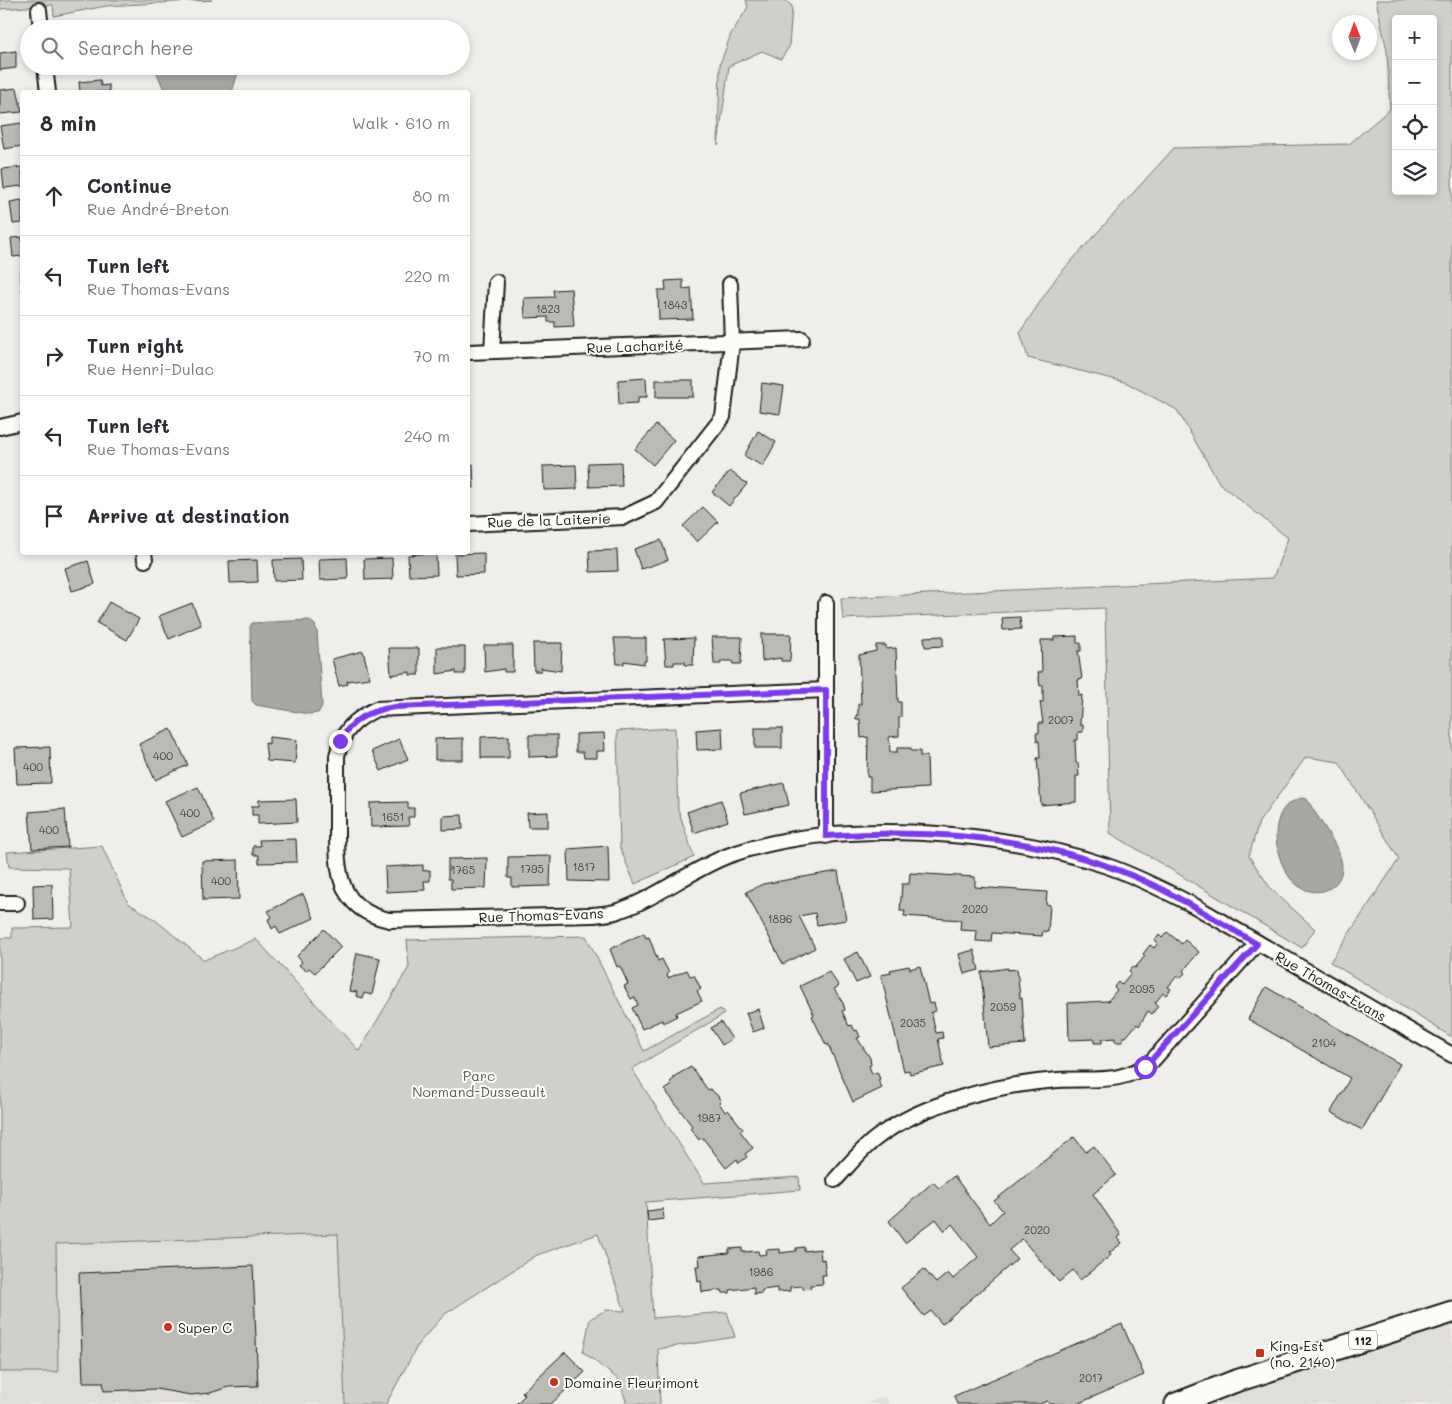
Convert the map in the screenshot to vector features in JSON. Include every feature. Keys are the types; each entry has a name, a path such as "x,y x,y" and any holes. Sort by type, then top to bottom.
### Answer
{"main road":[{"name":"112","path":"1176,1404 1233,1382 1452,1312"}],"street":[{"path":"39,10 40,20"},
{"path":"47,75 48,90"},
{"path":"492,352 496,282"},
{"name":"Rue de la Laiterie","path":"470,524 624,517 656,502 723,417 732,343 730,284"},
{"name":"Rue Lacharité","path":"470,352 802,339"},
{"path":"0,427 20,422"},
{"path":"826,603 826,836"},
{"name":"Rue Thomas-Evans","path":"826,690 376,709 359,718 346,729 340,741 337,756 337,863 341,882 347,895 371,917 389,920 593,915 614,912 631,906 703,866 730,855 795,839 905,833 959,836 1014,843 1108,866 1154,885 1193,905 1452,1056"},
{"path":"0,902 16,903"},
{"path":"835,1180 858,1153 876,1138 894,1127 951,1101 1022,1083 1109,1079 1126,1077 1139,1072 1152,1061 1257,944"}],"shaded area":[{"path":"158,75 237,75 233,90 164,90"},
{"path":"309,620 315,625 317,631 322,706 318,713 309,714 256,705 252,701 250,627 252,623"},
{"path":"1301,798 1307,799 1329,834 1340,856 1341,875 1337,882 1323,891 1314,892 1297,885 1284,868 1277,846 1277,823 1281,813 1288,804"},
{"path":"338,1234 345,1404 0,1404 0,1372 58,1372 55,1244"},
{"path":"1452,1312 1452,1404 1176,1404"},
{"path":"885,1396 889,1404 865,1404"}],"green space":[{"path":"0,0 212,0 106,6 54,16 53,5 0,9"},
{"path":"746,0 785,0 792,6 789,47 781,59 762,51 729,66 718,145 720,64 731,34 748,7"},
{"path":"1376,0 1452,0 1452,1037 1330,962 1399,859 1339,762 1306,757 1259,822 1249,856 1271,889 1315,929 1302,948 1110,833 1105,608 843,619 841,598 1273,578 1288,538 1220,484 1177,410 1125,382 1028,358 1020,332 1056,278 1174,148 1349,144 1390,109 1387,51"},
{"path":"675,728 678,809 694,857 635,884 620,848 617,731"},
{"name":"Parc Normand-Dusseault","path":"102,846 128,903 154,919 204,960 256,939 359,1051 409,967 407,940 586,936 644,1051 720,1009 724,1014 632,1069 704,1183 799,1177 800,1190 646,1202 653,1318 727,1312 735,1337 658,1349 660,1404 627,1404 619,1380 583,1352 590,1319 606,1310 625,1311 598,1234 537,1255 445,1314 419,1343 386,1404 345,1404 338,1234 56,1244 58,1372 0,1372 0,938 12,938 12,928 73,927 69,868 9,867 7,852"}],"building":[{"path":"16,51 16,68 0,70 0,53"},
{"path":"100,80 101,86 109,85 109,90 80,90 79,82"},
{"path":"17,88 20,112 0,114 0,90"},
{"path":"20,123 20,146 4,149 0,126"},
{"path":"20,167 20,186 4,188 2,169"},
{"path":"20,200 20,223 13,224 10,202"},
{"path":"20,237 20,256 13,257 11,238"},
{"path":"683,280 683,289 691,288 693,319 659,320 658,290 666,290 665,281"},
{"path":"571,289 574,326 555,327 555,322 548,322 548,317 525,318 524,298 554,297 553,290"},
{"path":"646,378 647,397 638,397 638,403 619,404 618,380"},
{"path":"656,380 693,380 693,397 656,397"},
{"path":"762,383 784,386 780,414 759,411"},
{"path":"656,425 674,440 653,465 635,449"},
{"path":"758,431 776,442 763,466 744,456"},
{"path":"621,462 622,486 589,487 588,463"},
{"path":"473,464 474,488 470,488 470,465"},
{"path":"576,465 577,489 544,490 543,466"},
{"path":"730,471 747,484 729,506 712,492"},
{"path":"703,507 718,522 697,542 683,526"},
{"path":"661,540 668,560 641,569 634,549"},
{"path":"617,550 618,571 590,572 589,551"},
{"path":"470,553 484,553 484,574 456,575 455,555 470,555"},
{"path":"408,555 436,555 437,575 409,576"},
{"path":"347,558 348,579 320,580 319,559"},
{"path":"392,558 393,579 365,580 364,559"},
{"path":"301,559 302,580 274,581 273,560"},
{"path":"257,560 258,582 230,583 229,561"},
{"path":"88,561 95,584 72,591 65,568"},
{"path":"109,602 139,619 127,640 97,623"},
{"path":"192,603 201,625 169,639 159,616"},
{"path":"1020,617 1021,629 1003,630 1002,618"},
{"path":"761,634 791,634 790,661 781,661 781,658 762,661"},
{"path":"943,636 943,646 925,647 924,637"},
{"path":"1077,636 1077,643 1081,643 1081,651 1078,651 1082,679 1078,680 1079,696 1082,695 1080,725 1083,725 1083,732 1078,732 1078,740 1075,740 1076,763 1078,763 1079,776 1076,776 1076,802 1041,805 1037,758 1040,758 1039,741 1037,741 1036,733 1039,733 1039,723 1043,723 1040,702 1043,702 1043,685 1040,686 1038,672 1042,672 1041,640 1054,640 1054,637"},
{"path":"712,637 742,637 741,664 733,664 732,661 721,661 721,664 714,664"},
{"path":"614,638 646,638 646,661 644,661 644,664 624,661 624,664 617,664"},
{"path":"694,638 693,665 685,665 685,662 674,662 674,665 666,665 664,639"},
{"path":"533,643 562,643 561,671 541,668 541,671 534,671"},
{"path":"484,645 513,645 513,672 504,672 504,669 485,672"},
{"path":"876,645 886,645 886,649 896,648 898,702 901,702 901,717 899,717 899,736 889,737 890,752 897,752 897,748 911,748 911,751 920,751 920,756 927,756 928,788 870,791 870,777 867,777 868,737 861,738 860,719 856,719 856,715 858,715 858,704 861,704 859,655 876,651"},
{"path":"437,647 465,647 465,674 456,674 456,671 437,674"},
{"path":"389,648 419,648 419,675 410,675 410,672 391,675"},
{"path":"363,651 370,678 347,681 348,684 339,686 332,659"},
{"path":"722,728 723,749 697,750 696,730"},
{"path":"755,728 782,728 782,748 755,748"},
{"path":"171,729 188,765 155,780 139,744"},
{"path":"604,733 605,751 597,751 597,758 584,758 583,752 576,752 576,734"},
{"path":"529,735 557,735 557,756 529,757"},
{"path":"509,736 509,758 481,758 481,737"},
{"path":"269,737 297,740 295,763 267,761 265,743 269,744"},
{"path":"463,738 463,760 435,760 435,739"},
{"path":"399,739 408,759 381,771 372,751"},
{"path":"50,747 51,783 17,784 15,748"},
{"path":"784,783 789,805 745,814 740,793"},
{"path":"198,787 214,822 182,837 165,801"},
{"path":"296,799 297,822 258,824 258,815 252,815 252,806 259,806 259,800"},
{"path":"721,800 728,821 694,833 687,812"},
{"path":"408,802 408,808 414,808 414,817 408,817 409,826 371,827 370,803"},
{"path":"65,809 68,847 32,849 29,812"},
{"path":"548,812 548,827 528,827 527,813"},
{"path":"462,815 463,829 443,830 443,816"},
{"path":"296,839 297,862 259,863 259,855 253,855 253,846 260,846 259,840"},
{"path":"608,846 609,882 569,881 568,849"},
{"path":"551,856 550,886 512,887 512,878 508,878 508,857"},
{"path":"487,858 486,888 451,889 451,879 448,879 448,859"},
{"path":"238,860 239,899 203,900 202,861"},
{"path":"423,865 423,871 430,870 430,881 424,881 425,890 386,892 385,867"},
{"path":"838,871 846,920 817,925 815,913 799,916 815,948 783,964 746,892 763,884"},
{"path":"910,873 975,877 975,887 1047,892 1046,904 1050,905 1048,932 1043,931 1042,936 992,933 991,942 976,941 977,931 960,930 961,920 904,916 905,911 900,911 902,884 909,884"},
{"path":"52,884 53,919 34,920 33,885"},
{"path":"303,894 314,918 280,934 276,926 272,929 268,919 272,917 268,911"},
{"path":"324,929 341,947 315,973 309,968 306,971 299,965 302,962 297,956"},
{"path":"1167,932 1182,944 1185,940 1199,952 1183,971 1185,973 1180,978 1177,976 1168,987 1171,989 1166,995 1163,993 1155,1003 1158,1006 1152,1014 1148,1011 1139,1026 1137,1024 1126,1037 1123,1037 1123,1042 1115,1042 1115,1038 1102,1039 1102,1043 1094,1043 1094,1039 1069,1040 1068,1003 1108,1001 1117,990 1114,987 1118,982 1121,985 1131,973 1129,971 1133,966 1135,968 1145,956 1143,954 1150,945 1154,948 1158,943 1155,940 1159,935 1162,938"},
{"path":"644,933 646,938 649,937 658,961 662,959 669,973 667,975 668,978 687,970 690,976 694,975 701,989 697,991 702,1001 676,1013 677,1016 663,1023 662,1020 642,1029 632,1008 638,1005 635,997 631,999 624,986 628,984 620,966 617,967 610,949"},
{"path":"974,950 979,970 964,974 959,954"},
{"path":"858,952 870,977 856,983 844,959"},
{"path":"357,953 380,958 372,995 364,993 363,998 356,996 357,992 349,991"},
{"path":"909,966 910,969 920,966 929,1004 934,1003 936,1011 931,1012 936,1033 942,1032 943,1038 938,1039 944,1066 910,1074 909,1070 904,1071 881,975 891,973 890,970"},
{"path":"1008,968 1008,970 1017,969 1020,998 1022,998 1025,1044 988,1047 981,972"},
{"path":"829,972 839,986 834,989 843,1003 845,1010 842,1011 849,1026 852,1025 855,1031 857,1030 860,1037 857,1038 870,1058 871,1065 869,1066 872,1074 877,1072 882,1088 853,1102 828,1044 826,1045 812,1016 814,1015 800,986"},
{"path":"1266,987 1400,1064 1362,1130 1331,1112 1350,1078 1248,1019"},
{"path":"758,1009 764,1028 753,1032 746,1013"},
{"path":"721,1022 732,1039 722,1045 711,1028"},
{"path":"691,1067 708,1090 710,1089 717,1095 721,1101 719,1103 725,1112 728,1110 743,1129 740,1131 753,1148 745,1154 747,1157 739,1163 737,1159 726,1168 702,1137 699,1140 690,1128 692,1126 665,1090 672,1085 670,1082 675,1078 673,1077"},
{"path":"1074,1137 1086,1152 1094,1146 1116,1175 1093,1194 1121,1235 1118,1238 1122,1243 1109,1253 1111,1255 1080,1280 1073,1270 1059,1282 1022,1239 1009,1250 1017,1259 942,1324 931,1311 924,1316 901,1288 924,1269 936,1283 948,1273 953,1279 978,1257 952,1224 945,1231 936,1219 905,1243 889,1221 933,1182 939,1188 954,1176 990,1224 1003,1211 994,1201"},
{"path":"663,1209 664,1219 648,1221 647,1211"},
{"path":"804,1247 804,1251 820,1249 821,1260 824,1259 826,1275 822,1275 823,1284 810,1285 811,1288 803,1289 803,1286 790,1287 790,1291 777,1292 777,1288 762,1290 762,1293 754,1294 754,1287 730,1290 730,1293 723,1293 722,1290 702,1292 701,1281 698,1282 696,1266 700,1266 699,1256 729,1253 729,1249 742,1248 742,1252 758,1251 759,1255 767,1254 766,1250 780,1249 780,1253 796,1251 796,1248"},
{"name":"Super C","path":"253,1266 258,1386 228,1387 210,1393 191,1395 156,1389 104,1391 103,1382 83,1382 79,1273"},
{"path":"1122,1324 1144,1375 1077,1404 1049,1404 1047,1401 1040,1404 957,1404 954,1396"},
{"name":"Domaine Fleurimont","path":"565,1352 585,1372 551,1404 516,1404 525,1395 522,1392"}],"place":[{"name":"Super C","path":"168,1327"},
{"name":"King Est (no. 2140)","path":"1260,1353"},
{"name":"Domaine Fleurimont","path":"554,1382"}],"route":[{"path":"340,741 346,729 359,718 376,709 395,707 826,690 826,836 905,833 959,836 1014,843 1064,854 1108,866 1154,885 1193,905 1257,944 1145,1067"}]}
